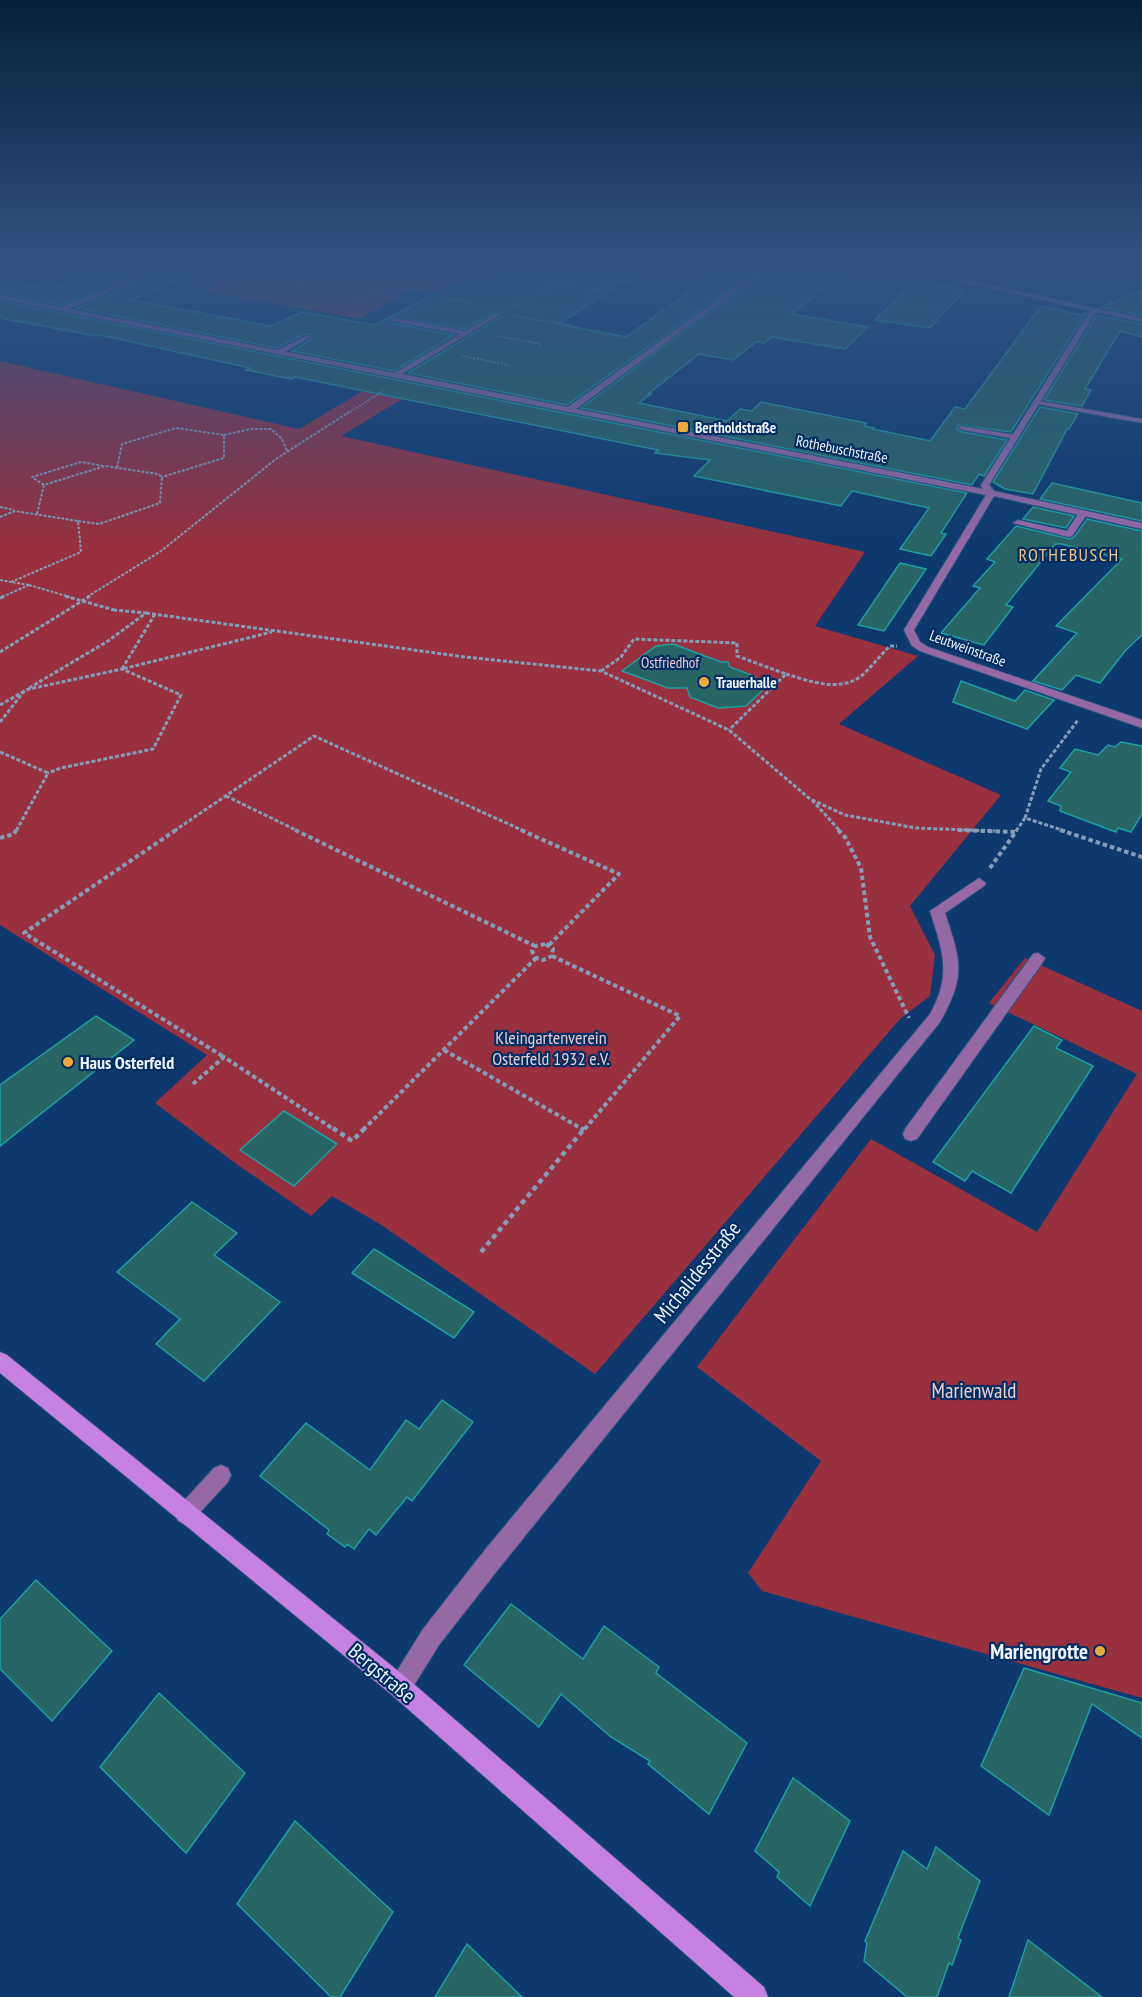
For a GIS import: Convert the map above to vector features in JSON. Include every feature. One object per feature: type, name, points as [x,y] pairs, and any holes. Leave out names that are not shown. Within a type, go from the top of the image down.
[{"type":"street","name":"Rothebuschstraße","points":[[335,363],[991,493],[1142,526]]},
{"type":"street","points":[[395,375],[415,363]]},
{"type":"street","points":[[569,410],[634,363]]},
{"type":"street","points":[[991,493],[985,484],[1061,363]]},
{"type":"street","points":[[1037,402],[1142,421]]},
{"type":"street","points":[[963,428],[1015,437]]},
{"type":"street","name":"Leutweinstraße","points":[[991,493],[911,625],[909,634],[916,644],[937,654],[1142,724]]},
{"type":"street","points":[[1018,523],[1069,534],[1083,513]]},
{"type":"street","name":"Michalidesstraße","points":[[400,1687],[430,1637],[492,1559],[918,1038],[948,998],[954,974],[949,947],[937,911],[979,883]]},
{"type":"street","points":[[911,1134],[1038,958]]},
{"type":"street","name":"Bergstraße","points":[[0,1361],[400,1687],[754,1997]]},
{"type":"street","points":[[185,1514],[221,1475]]},
{"type":"path","points":[[504,363],[509,364],[507,366]]},
{"type":"path","points":[[0,652],[161,550],[287,451],[377,395]]},
{"type":"path","points":[[117,468],[122,444],[177,428],[224,435],[251,429],[272,429],[282,439],[287,451]]},
{"type":"path","points":[[44,485],[32,477],[81,462],[158,474],[162,477],[224,458],[224,435]]},
{"type":"path","points":[[44,485],[105,466]]},
{"type":"path","points":[[0,507],[99,524],[160,504],[162,477]]},
{"type":"path","points":[[37,514],[44,485]]},
{"type":"path","points":[[0,517],[15,511]]},
{"type":"path","points":[[11,582],[81,552],[78,521]]},
{"type":"path","points":[[0,580],[29,585],[114,610],[465,657],[601,671],[729,730],[810,799],[845,837],[861,868],[870,937],[918,1038]]},
{"type":"path","points":[[0,598],[29,585]]},
{"type":"path","points":[[0,705],[108,641],[146,613]]},
{"type":"path","points":[[122,669],[155,614]]},
{"type":"path","points":[[0,722],[25,690],[277,631]]},
{"type":"path","points":[[601,671],[621,657],[634,639],[737,643],[736,656],[810,682],[835,684],[857,678],[890,646],[916,644]]},
{"type":"path","points":[[0,838],[14,834],[48,773],[61,768],[153,749],[181,694],[122,669]]},
{"type":"path","points":[[729,730],[786,674]]},
{"type":"path","points":[[979,883],[1025,818],[1041,769],[1090,706]]},
{"type":"path","points":[[225,795],[535,946],[549,945],[619,874],[314,736],[225,795],[24,933],[224,1057],[352,1140],[536,958]]},
{"type":"path","points":[[0,752],[48,773]]},
{"type":"path","points":[[810,799],[845,815],[916,828],[1016,832]]},
{"type":"path","points":[[1025,818],[1142,857]]},
{"type":"path","points":[[549,945],[554,951],[552,956]]},
{"type":"path","points":[[481,1252],[681,1016],[552,956],[543,960],[536,958],[532,954],[535,946]]},
{"type":"path","points":[[444,1050],[584,1130]]},
{"type":"path","points":[[193,1084],[224,1057]]},
{"type":"green space","points":[[0,363],[10,363],[299,429],[383,379],[422,387],[341,436],[865,552],[815,626],[918,656],[839,724],[1001,795],[910,906],[935,955],[930,996],[900,1019],[595,1374],[383,1226],[332,1196],[311,1216],[155,1103],[207,1055],[0,925]]},
{"type":"green space","name":"Marienwald","points":[[1025,958],[1142,1011],[1142,1698],[762,1591],[748,1573],[821,1461],[697,1367],[871,1139],[1037,1232],[1137,1074],[989,1003]]},
{"type":"building","points":[[228,363],[313,363],[967,493],[941,533],[946,534],[931,556],[900,549],[929,508],[852,491],[841,506],[694,476],[710,460],[655,453],[658,450],[295,377],[291,379],[246,370],[250,368]]},
{"type":"building","points":[[354,363],[407,363],[394,371]]},
{"type":"building","points":[[424,363],[626,363],[567,405],[408,373]]},
{"type":"building","points":[[641,363],[687,363],[639,403],[727,421],[740,409],[752,411],[761,402],[866,423],[864,426],[873,429],[930,441],[955,407],[965,409],[999,363],[1054,363],[1011,432],[958,425],[957,429],[963,432],[1007,440],[984,476],[979,474],[972,485],[581,408]]},
{"type":"building","points":[[1067,363],[1101,363],[1085,389],[1091,390],[1082,406],[1044,400]]},
{"type":"building","points":[[1040,407],[1078,414],[1067,429],[1033,494],[1005,489],[993,482]]},
{"type":"building","points":[[1052,483],[1142,503],[1142,521],[1040,499]]},
{"type":"building","points":[[1033,507],[1074,516],[1066,528],[1023,519]]},
{"type":"building","points":[[1087,519],[1142,531],[1142,635],[1125,651],[1100,683],[1076,675],[1062,690],[1033,681],[1077,633],[1056,626],[1122,559],[1055,544],[1006,605],[1013,607],[984,645],[941,633],[980,588],[973,586],[995,562],[987,559],[1016,526],[1070,539]]},
{"type":"building","points":[[900,563],[926,569],[884,631],[858,625]]},
{"type":"building","name":"Trauerhalle","points":[[673,644],[721,662],[728,662],[730,667],[754,676],[762,691],[746,706],[718,708],[690,697],[687,688],[668,688],[622,671],[656,646]]},
{"type":"building","points":[[961,681],[1015,701],[1025,690],[1054,700],[1027,729],[953,702]]},
{"type":"building","points":[[1121,742],[1142,746],[1142,814],[1131,832],[1118,828],[1116,832],[1060,811],[1061,806],[1048,801],[1071,772],[1060,768],[1075,749],[1098,755],[1108,745],[1115,747]]},
{"type":"building","name":"Haus Osterfeld","points":[[96,1016],[134,1040],[0,1146],[0,1085]]},
{"type":"building","points":[[1034,1026],[1062,1040],[1056,1048],[1093,1066],[1011,1193],[972,1171],[965,1181],[933,1162]]},
{"type":"building","points":[[284,1111],[337,1144],[294,1186],[240,1150]]},
{"type":"building","points":[[192,1202],[237,1233],[214,1255],[280,1302],[204,1381],[156,1344],[180,1319],[117,1272]]},
{"type":"building","points":[[374,1249],[474,1312],[454,1338],[352,1273]]},
{"type":"building","points":[[442,1400],[473,1422],[412,1501],[407,1497],[376,1535],[369,1529],[354,1549],[347,1544],[345,1547],[327,1534],[329,1530],[260,1476],[306,1423],[370,1470],[406,1420],[419,1429]]},
{"type":"building","points":[[36,1580],[112,1651],[52,1721],[0,1669],[0,1619]]},
{"type":"building","points":[[511,1604],[583,1659],[604,1626],[659,1667],[656,1673],[747,1743],[709,1814],[648,1764],[650,1761],[611,1737],[561,1694],[539,1727],[464,1665]]},
{"type":"building","points":[[1024,1668],[1142,1703],[1142,1738],[1092,1704],[1049,1815],[981,1766]]},
{"type":"building","points":[[159,1693],[245,1773],[186,1853],[100,1767]]},
{"type":"building","points":[[793,1778],[850,1821],[810,1906],[777,1877],[779,1872],[755,1851]]},
{"type":"building","points":[[295,1821],[393,1912],[340,1997],[331,1997],[237,1904]]},
{"type":"building","points":[[936,1847],[980,1881],[958,1938],[961,1940],[952,1965],[949,1963],[937,1997],[907,1997],[864,1961],[867,1943],[865,1941],[903,1851],[927,1869]]},
{"type":"building","points":[[1028,1940],[1102,1997],[1009,1997]]},
{"type":"building","points":[[467,1944],[522,1997],[435,1997]]},
{"type":"place","name":"Bertholdstraße","points":[[683,427]]},
{"type":"place","name":"Trauerhalle","points":[[704,682]]},
{"type":"place","name":"Haus Osterfeld","points":[[68,1062]]},
{"type":"place","name":"Mariengrotte","points":[[1100,1651]]},
{"type":"district","name":"ROTHEBUSCH","points":[[1069,554]]},
{"type":"park label","name":"Ostfriedhof","points":[[670,662]]},
{"type":"park label","name":"Kleingartenverein Osterfeld 1932 e.V.","points":[[551,1047]]}]
